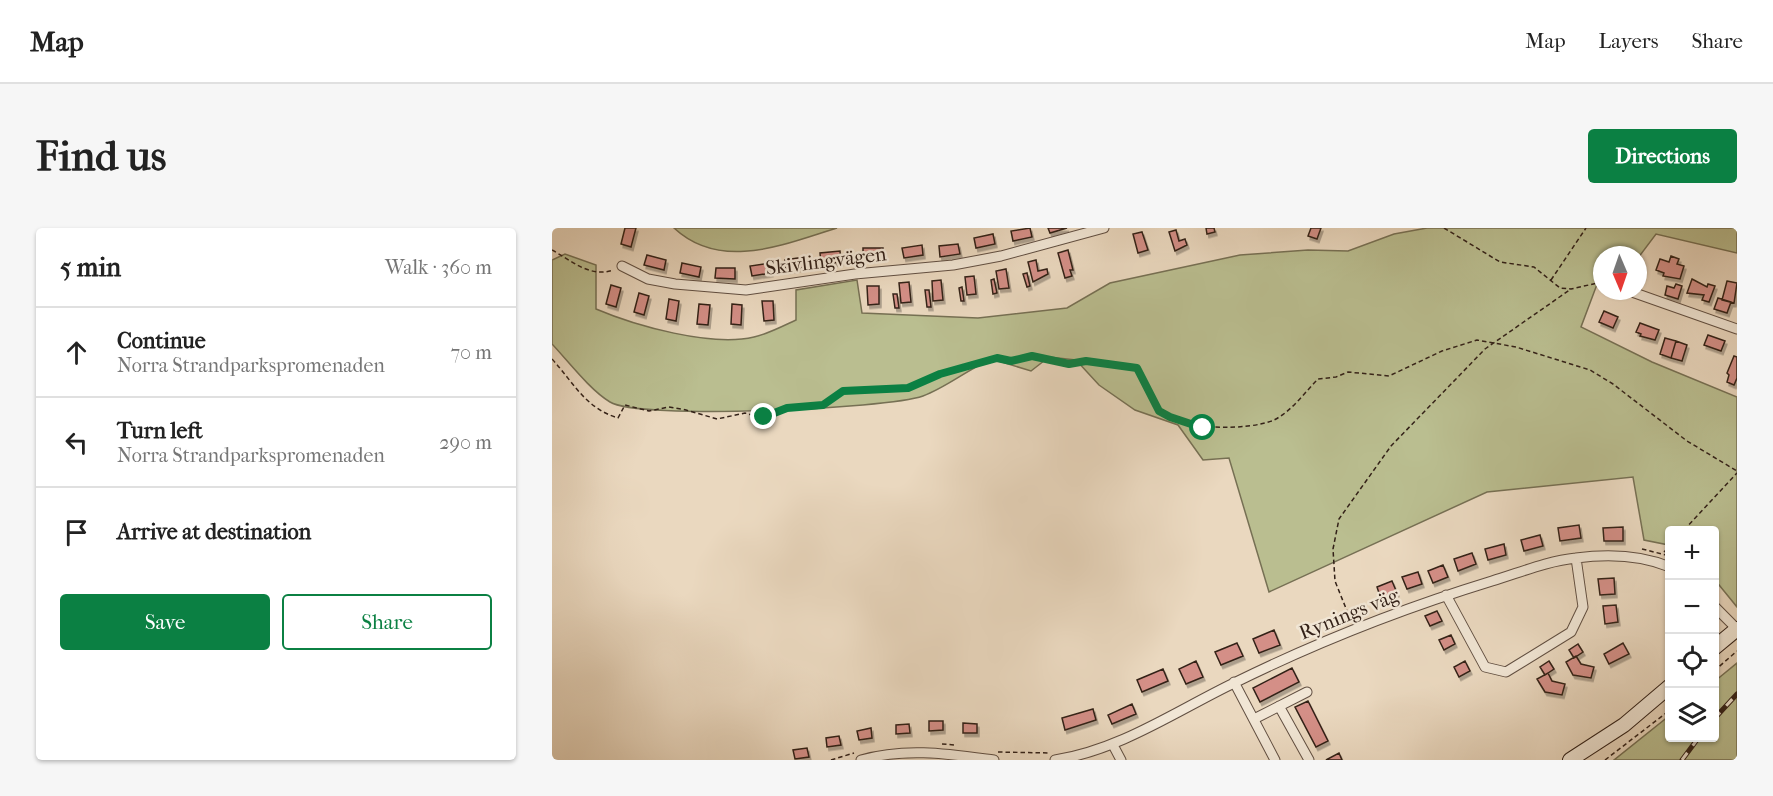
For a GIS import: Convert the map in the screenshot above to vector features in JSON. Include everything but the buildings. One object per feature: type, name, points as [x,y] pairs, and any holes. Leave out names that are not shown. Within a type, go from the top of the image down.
[{"type":"main road","points":[[1719,644],[1737,629]]},
{"type":"main road","points":[[1570,760],[1624,725],[1669,688]]},
{"type":"street","name":"Skivlingvägen","points":[[622,266],[648,279],[746,290],[855,274],[963,263],[1001,256],[1104,228]]},
{"type":"street","points":[[1647,297],[1737,329]]},
{"type":"street","points":[[1446,595],[1485,667],[1506,672],[1571,632],[1582,607],[1576,558]]},
{"type":"street","name":"Rynings väg","points":[[1057,756],[1113,745],[1234,682],[1378,620],[1446,595],[1576,558],[1643,558],[1665,565]]},
{"type":"street","points":[[1719,611],[1737,629]]},
{"type":"street","points":[[1234,682],[1275,760]]},
{"type":"street","points":[[1254,719],[1307,692]]},
{"type":"street","points":[[1279,706],[1309,760]]},
{"type":"street","points":[[1113,745],[1121,760]]},
{"type":"street","points":[[860,756],[952,753],[996,756]]},
{"type":"path","points":[[1444,228],[1500,262],[1534,267],[1560,288],[1571,289],[1593,284]]},
{"type":"path","points":[[1551,280],[1586,228]]},
{"type":"path","points":[[552,250],[588,272],[601,274],[622,266]]},
{"type":"path","points":[[1351,622],[1335,581],[1333,549],[1339,519],[1391,446],[1495,342],[1571,289]]},
{"type":"path","points":[[552,359],[581,394],[597,410],[607,414],[618,418],[625,405],[649,411],[669,407],[717,419],[745,413],[759,417],[787,408],[823,405],[843,391],[908,388],[940,374],[997,358],[1011,361],[1032,356],[1069,364],[1086,361],[1137,368],[1159,411],[1203,428],[1219,428],[1260,424],[1277,418],[1318,379],[1336,378],[1348,372],[1389,376],[1442,351],[1477,340],[1495,342],[1590,370],[1613,384],[1687,441],[1737,472],[1688,526]]},
{"type":"path","points":[[1634,549],[1663,554],[1665,552]]},
{"type":"path","points":[[1719,667],[1737,651]]},
{"type":"path","points":[[1605,760],[1665,714]]},
{"type":"path","points":[[939,744],[958,746]]},
{"type":"path","points":[[831,760],[860,756]]},
{"type":"path","points":[[996,756],[1057,756]]},
{"type":"green space","points":[[674,228],[837,228],[775,247],[733,252],[712,249],[692,241]]},
{"type":"green space","points":[[1427,228],[1737,228],[1737,253],[1656,234],[1647,246],[1593,246],[1593,295],[1581,327],[1652,362],[1737,397],[1737,607],[1719,585],[1719,526],[1665,526],[1665,544],[1644,540],[1633,477],[1487,492],[1269,592],[1229,458],[1203,460],[1178,425],[1135,410],[1099,385],[1076,360],[1049,357],[1031,371],[992,359],[932,392],[900,401],[764,411],[666,410],[630,407],[610,402],[587,383],[552,344],[552,260],[565,254],[596,265],[596,309],[632,322],[674,333],[717,339],[737,339],[765,334],[796,320],[796,290],[857,280],[862,313],[978,318],[1067,308],[1110,283],[1240,255],[1308,250],[1348,251],[1394,234]]},
{"type":"green space","points":[[1737,663],[1737,760],[1614,760],[1665,719],[1665,742],[1719,742],[1719,678]]},
{"type":"railway","points":[[1719,714],[1737,694]]},
{"type":"railway","points":[[1682,760],[1695,742]]},
{"type":"route","points":[[764,417],[787,408],[823,405],[843,391],[908,388],[940,374],[997,358],[1011,361],[1032,356],[1069,364],[1086,361],[1137,368],[1142,375],[1149,397],[1159,411],[1203,428]]}]
